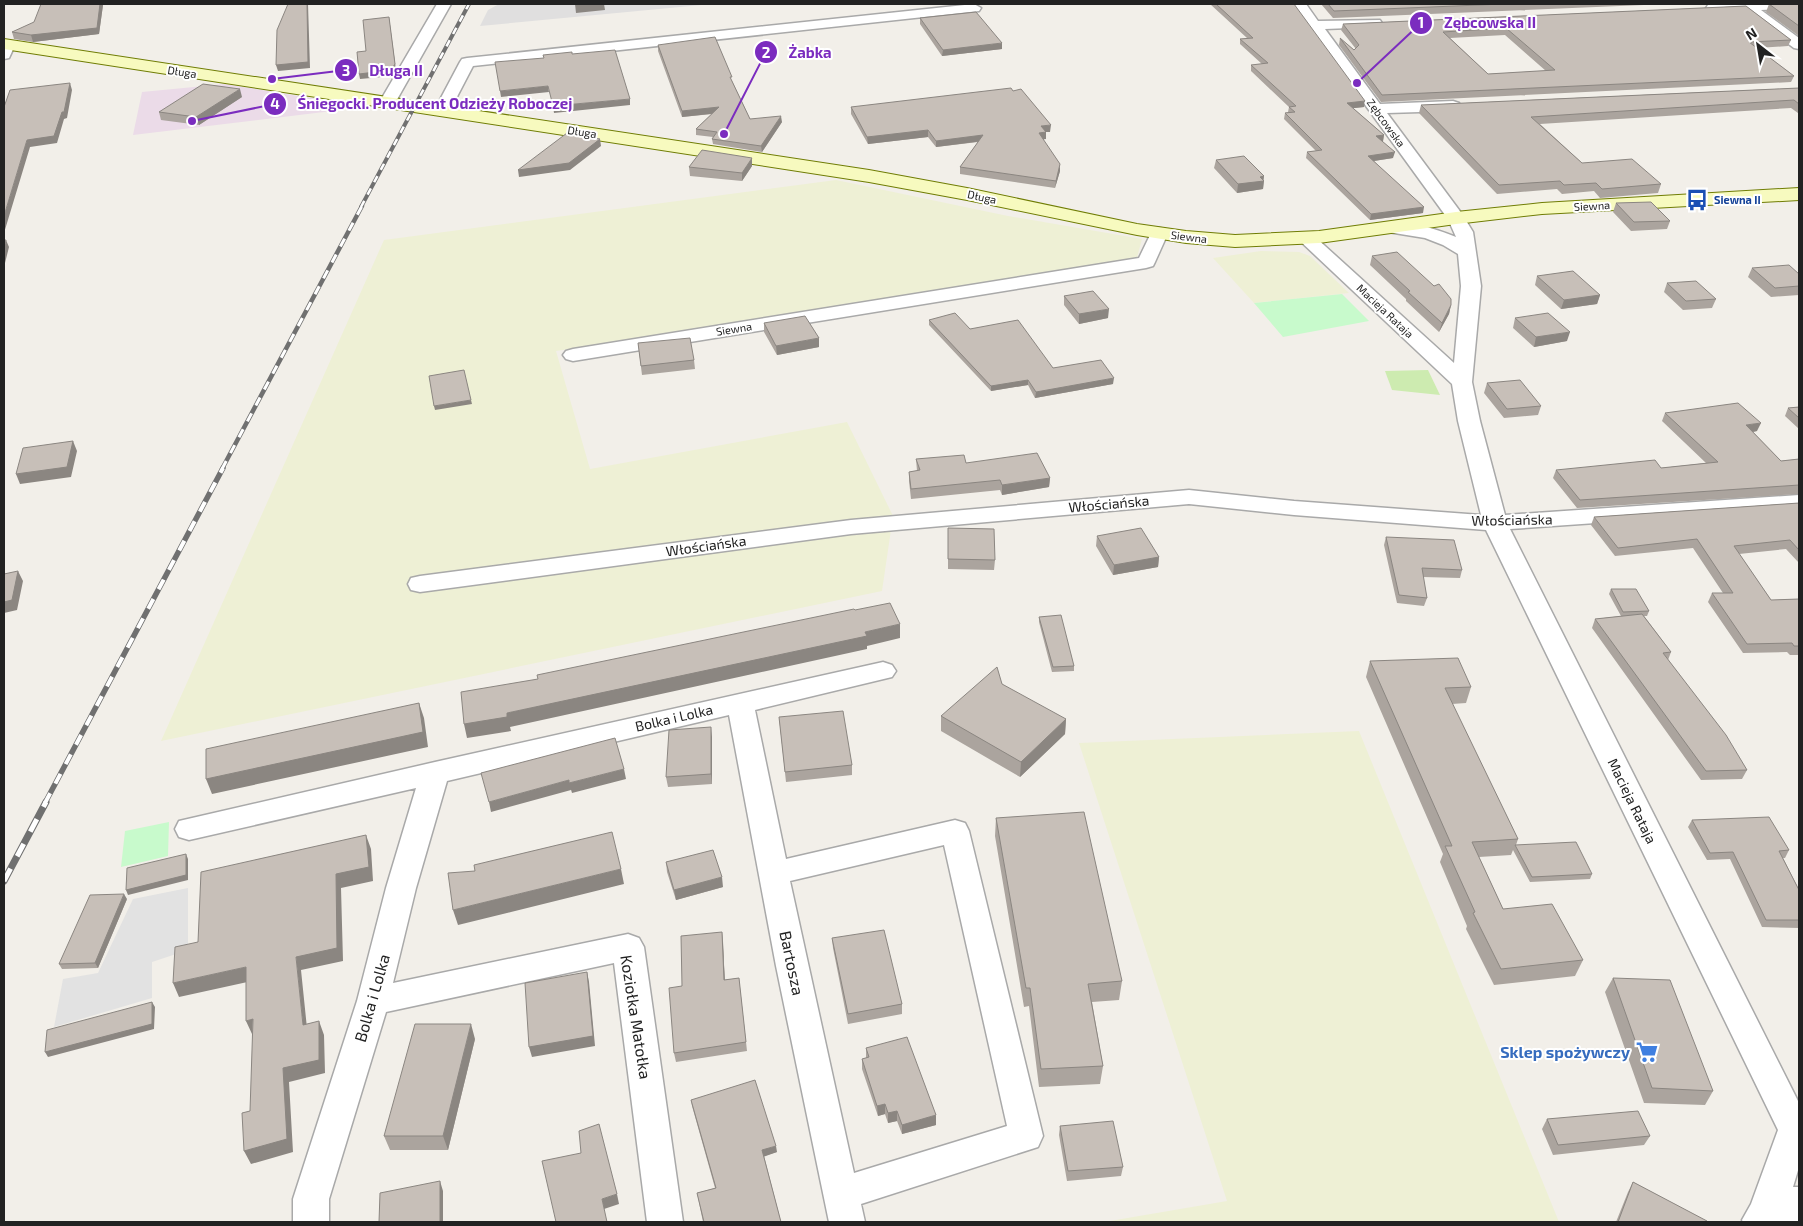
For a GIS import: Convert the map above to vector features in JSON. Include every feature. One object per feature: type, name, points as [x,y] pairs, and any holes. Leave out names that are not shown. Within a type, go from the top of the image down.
[{"type":"street","points":[[387,103],[444,4]]},
{"type":"street","name":"Zębcowska","points":[[1298,4],[1456,218]]},
{"type":"street","points":[[1698,9],[1795,4]]},
{"type":"street","points":[[1748,7],[1799,45]]},
{"type":"street","points":[[442,111],[467,62],[974,8]]},
{"type":"street","points":[[1314,25],[1393,22]]},
{"type":"street","name":"Długa","points":[[5,48],[442,111],[924,185],[1159,233]]},
{"type":"street","points":[[1376,109],[1464,105]]},
{"type":"street","name":"Siewna","points":[[573,355],[1146,262],[1159,233],[1234,242],[1308,240],[1456,218],[1567,207],[1799,194]]},
{"type":"street","name":"Macieja Rataja","points":[[1456,218],[1464,232],[1471,286],[1462,382],[1473,438],[1495,523],[1798,1134],[1762,1217]]},
{"type":"street","points":[[1394,228],[1413,229],[1437,235],[1456,243],[1466,251]]},
{"type":"street","name":"Macieja Rataja","points":[[1308,240],[1462,382]]},
{"type":"street","name":"Włościańska","points":[[420,584],[851,527],[1189,497],[1294,508],[1495,523],[1799,502]]},
{"type":"street","name":"Bolka i Lolka","points":[[189,829],[884,672]]},
{"type":"street","name":"Bartosza","points":[[740,703],[844,1208]]},
{"type":"street","name":"Bolka i Lolka","points":[[311,1222],[311,1199],[373,1001],[401,888],[435,772]]},
{"type":"street","points":[[774,873],[955,831],[1026,1136],[844,1208]]},
{"type":"street","name":"Koziołka Matołka","points":[[373,1001],[628,948],[665,1222]]},
{"type":"street","points":[[1762,1217],[1779,1205],[1799,1204]]},
{"type":"shaded area","points":[[499,4],[712,4],[480,26],[488,10]]},
{"type":"shaded area","points":[[225,84],[365,107],[133,135],[142,92]]},
{"type":"shaded area","points":[[188,888],[188,950],[152,962],[152,998],[54,1027],[63,979],[98,973],[133,899]]},
{"type":"green space","points":[[836,180],[1008,216],[1142,239],[1136,261],[556,351],[590,469],[847,422],[893,516],[882,591],[161,741],[384,240]]},
{"type":"green space","points":[[1261,251],[1299,252],[1310,256],[1349,293],[1254,303],[1213,258]]},
{"type":"green space","points":[[1342,294],[1369,321],[1283,337],[1254,303]]},
{"type":"green space","points":[[1428,370],[1440,395],[1392,390],[1385,371]]},
{"type":"green space","points":[[1359,731],[1559,1222],[1104,1222],[1227,1201],[1079,743]]},
{"type":"green space","points":[[169,822],[168,856],[121,867],[125,831]]},
{"type":"building","points":[[41,4],[100,4],[97,28],[31,35],[12,32],[34,22]]},
{"type":"building","points":[[288,4],[307,4],[308,62],[276,65],[277,30]]},
{"type":"building","points":[[1216,4],[1294,4],[1365,101],[1347,103],[1384,135],[1376,136],[1395,152],[1368,156],[1424,207],[1371,214],[1307,152],[1322,150],[1285,113],[1295,112],[1289,107],[1296,106],[1251,65],[1268,63],[1240,39],[1253,38]]},
{"type":"building","points":[[1328,4],[1503,4],[1334,11]]},
{"type":"building","points":[[1769,4],[1799,4],[1799,26]]},
{"type":"building","points":[[1746,6],[1791,40],[1749,42],[1794,76],[1382,95],[1340,38],[1354,50],[1359,45],[1343,24]],"holes":[[[1506,28],[1555,70],[1488,74],[1443,32]]]},
{"type":"building","points":[[976,12],[1002,43],[943,50],[920,18]]},
{"type":"building","points":[[389,17],[395,64],[391,70],[359,74],[357,52],[366,51],[363,20]]},
{"type":"building","points":[[715,37],[732,77],[730,77],[750,119],[781,116],[761,146],[712,139],[717,132],[696,129],[719,107],[682,111],[658,45]]},
{"type":"building","points":[[615,50],[630,99],[553,106],[548,86],[500,91],[495,62],[544,58],[543,55],[572,52],[572,54]]},
{"type":"building","points":[[70,83],[64,112],[62,112],[54,136],[27,140],[4,216],[4,107],[10,90]]},
{"type":"building","points":[[203,84],[240,89],[196,117],[159,112]]},
{"type":"building","points":[[1011,88],[1013,91],[1021,89],[1051,125],[1041,126],[1046,132],[1039,133],[1060,164],[1056,181],[960,167],[983,135],[936,141],[928,130],[867,137],[851,107]]},
{"type":"building","points":[[1799,88],[1799,104],[1794,100],[1531,117],[1582,163],[1632,159],[1661,184],[1602,189],[1596,183],[1564,185],[1560,181],[1499,185],[1421,105]]},
{"type":"building","points":[[567,133],[600,139],[569,163],[518,170]]},
{"type":"building","points":[[702,150],[752,158],[742,173],[689,167]]},
{"type":"building","points":[[1244,156],[1264,176],[1260,177],[1264,181],[1238,184],[1216,160]]},
{"type":"building","points":[[1651,202],[1670,221],[1634,222],[1616,203]]},
{"type":"building","points":[[1397,252],[1434,286],[1439,284],[1451,299],[1451,305],[1442,323],[1372,256]]},
{"type":"building","points":[[1789,265],[1799,274],[1799,286],[1775,288],[1752,268]]},
{"type":"building","points":[[1573,271],[1600,295],[1564,300],[1537,276]]},
{"type":"building","points":[[1696,281],[1716,299],[1686,301],[1667,283]]},
{"type":"building","points":[[1093,291],[1109,309],[1079,314],[1064,296]]},
{"type":"building","points":[[955,313],[970,329],[1018,320],[1053,368],[1101,360],[1114,378],[1036,392],[1028,380],[991,386],[929,320]]},
{"type":"building","points":[[1548,313],[1570,332],[1536,337],[1515,318]]},
{"type":"building","points":[[805,316],[819,338],[776,346],[764,323]]},
{"type":"building","points":[[690,338],[694,360],[641,366],[638,343]]},
{"type":"building","points":[[464,370],[471,400],[434,406],[429,376]]},
{"type":"building","points":[[1520,380],[1541,406],[1507,409],[1487,383]]},
{"type":"building","points":[[1738,403],[1761,423],[1746,425],[1781,461],[1799,459],[1799,485],[1580,500],[1556,470],[1655,460],[1661,468],[1718,462],[1665,413]]},
{"type":"building","points":[[1799,407],[1799,418],[1788,408]]},
{"type":"building","points":[[73,441],[67,467],[16,474],[23,448]]},
{"type":"building","points":[[1037,453],[1050,478],[1002,485],[1000,480],[911,489],[909,472],[920,470],[916,459],[964,455],[966,463]]},
{"type":"building","points":[[1799,503],[1799,550],[1790,540],[1734,546],[1771,600],[1799,599],[1799,646],[1794,646],[1792,643],[1747,644],[1712,593],[1733,593],[1697,539],[1618,548],[1594,517]]},
{"type":"building","points":[[948,528],[994,529],[995,560],[948,559]]},
{"type":"building","points":[[1141,528],[1159,557],[1114,565],[1097,536]]},
{"type":"building","points":[[1386,537],[1454,540],[1462,570],[1422,568],[1427,598],[1399,595]]},
{"type":"building","points":[[18,571],[12,600],[4,602],[4,574]]},
{"type":"building","points":[[1611,589],[1636,589],[1649,611],[1623,612]]},
{"type":"building","points":[[890,603],[900,624],[865,632],[867,636],[507,713],[507,717],[464,724],[461,692],[538,679],[537,675]]},
{"type":"building","points":[[1642,614],[1671,652],[1663,653],[1726,735],[1747,770],[1706,771],[1595,619]]},
{"type":"building","points":[[1061,615],[1074,666],[1053,667],[1039,617]]},
{"type":"building","points":[[1458,658],[1471,687],[1445,688],[1518,839],[1472,842],[1503,909],[1552,904],[1583,960],[1501,969],[1473,913],[1475,912],[1445,846],[1452,846],[1370,661]]},
{"type":"building","points":[[997,667],[1002,684],[1066,719],[1021,762],[941,716]]},
{"type":"building","points":[[419,703],[423,732],[206,779],[206,749]]},
{"type":"building","points":[[843,711],[852,765],[785,772],[779,717]]},
{"type":"building","points":[[711,727],[711,774],[666,777],[669,730]]},
{"type":"building","points":[[615,738],[624,769],[569,783],[569,780],[489,802],[481,773]]},
{"type":"building","points":[[1084,812],[1122,981],[1088,984],[1103,1066],[1041,1069],[1030,988],[1026,988],[996,818]]},
{"type":"building","points":[[1769,817],[1789,850],[1779,851],[1799,890],[1799,920],[1766,920],[1733,852],[1710,853],[1692,820]]},
{"type":"building","points":[[612,832],[621,869],[453,910],[448,873],[475,871],[474,865]]},
{"type":"building","points":[[366,835],[369,867],[336,874],[337,948],[296,957],[303,1025],[319,1021],[319,1060],[283,1068],[287,1139],[244,1151],[242,1113],[250,1111],[253,1019],[246,1021],[246,967],[173,983],[175,947],[198,942],[201,872]]},
{"type":"building","points":[[1576,842],[1592,874],[1532,877],[1515,845]]},
{"type":"building","points":[[713,850],[722,877],[674,890],[666,862]]},
{"type":"building","points":[[186,854],[186,875],[126,890],[127,868]]},
{"type":"building","points":[[124,894],[95,963],[59,964],[90,895]]},
{"type":"building","points":[[884,930],[902,1004],[848,1014],[832,938]]},
{"type":"building","points":[[722,932],[724,980],[739,978],[746,1042],[674,1053],[669,988],[682,986],[681,936]]},
{"type":"building","points":[[587,972],[593,1036],[529,1047],[525,983]]},
{"type":"building","points":[[1613,978],[1670,980],[1713,1091],[1652,1088]]},
{"type":"building","points":[[152,1002],[152,1024],[45,1052],[47,1030]]},
{"type":"building","points":[[415,1024],[471,1024],[443,1136],[384,1136]]},
{"type":"building","points":[[907,1037],[936,1115],[902,1125],[897,1111],[888,1113],[885,1104],[877,1106],[862,1059],[869,1057],[866,1048]]},
{"type":"building","points":[[755,1080],[776,1146],[762,1150],[781,1222],[704,1222],[697,1193],[716,1188],[691,1100]]},
{"type":"building","points":[[1638,1111],[1650,1136],[1558,1145],[1547,1119]]},
{"type":"building","points":[[1113,1121],[1123,1167],[1068,1171],[1060,1126]]},
{"type":"building","points":[[599,1124],[617,1194],[602,1199],[607,1222],[556,1222],[542,1161],[581,1153],[579,1131]]},
{"type":"building","points":[[440,1181],[440,1222],[379,1222],[380,1193]]},
{"type":"building","points":[[1633,1182],[1707,1221],[1707,1222],[1618,1222]]},
{"type":"railway","points":[[361,207],[469,4]]},
{"type":"railway","points":[[222,469],[362,206]]},
{"type":"railway","points":[[45,803],[223,468]]},
{"type":"railway","points":[[4,881],[46,802]]},
{"type":"place","name":"Długa II","points":[[272,79]]},
{"type":"place","name":"Zębcowska II","points":[[1357,83]]},
{"type":"place","name":"Śniegocki. Producent Odzieży Roboczej","points":[[192,121]]},
{"type":"place","name":"Żabka","points":[[724,134]]},
{"type":"place","name":"Siewna II","points":[[1697,200]]},
{"type":"place","name":"Sklep spożywczy","points":[[1647,1052]]}]
